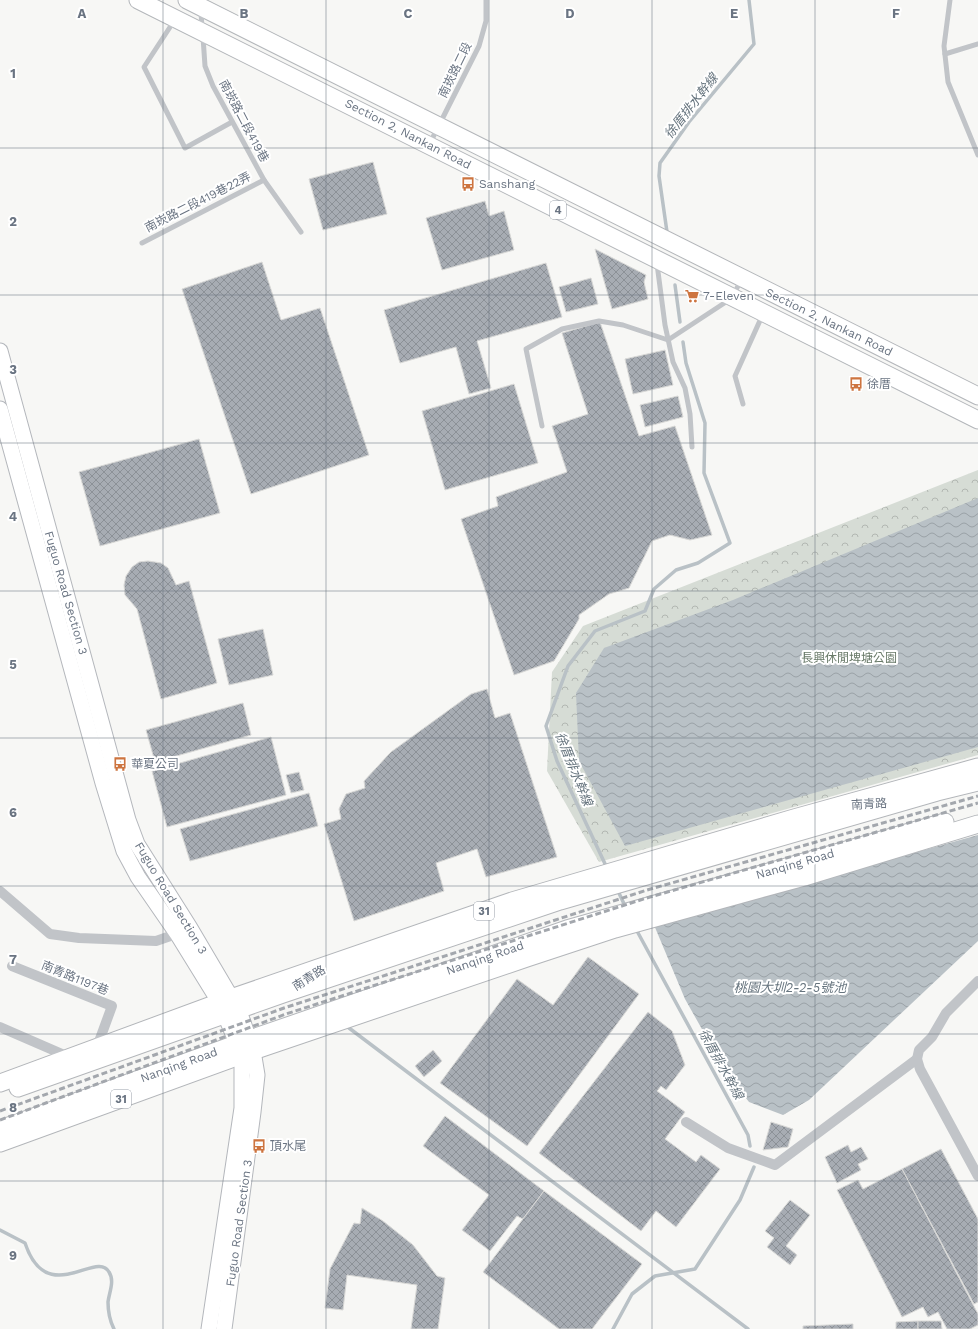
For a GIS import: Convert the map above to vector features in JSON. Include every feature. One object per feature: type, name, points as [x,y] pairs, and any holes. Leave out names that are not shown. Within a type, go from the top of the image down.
[{"type":"main road","name":"Section 2, Nankan Road","points":[[138,0],[978,420]]},
{"type":"main road","name":"Section 2, Nankan Road","points":[[196,2],[742,279],[978,396]]},
{"type":"main road","name":"31","points":[[0,1095],[229,1007],[335,962],[512,901],[978,767]]},
{"type":"main road","name":"31","points":[[0,1083],[98,1047],[229,1007],[283,994],[560,901],[899,802],[978,782]]},
{"type":"main road","name":"南青路","points":[[839,806],[899,802]]},
{"type":"main road","name":"Nanqing Road","points":[[0,1129],[246,1047],[567,929],[978,813]]},
{"type":"main road","name":"31","points":[[0,1143],[246,1047],[615,929],[842,865],[978,824]]},
{"type":"main road","points":[[842,865],[877,841]]},
{"type":"main road","points":[[513,948],[572,943]]},
{"type":"main road","name":"南青路","points":[[283,994],[335,962]]},
{"type":"street","name":"Fuguo Road Section 3","points":[[0,351],[30,466],[128,820],[136,844],[184,932],[229,1007],[257,1076],[224,1329]]},
{"type":"street","name":"Fuguo Road Section 3","points":[[0,411],[124,851],[138,877],[184,932]]},
{"type":"street","points":[[16,470],[30,466]]},
{"type":"street","points":[[85,717],[99,711]]},
{"type":"street","points":[[0,891],[50,934],[79,938],[156,941],[184,932]]},
{"type":"street","name":"南青路1197巷","points":[[12,966],[112,1006],[98,1047]]},
{"type":"street","points":[[978,981],[946,1013],[932,1036],[919,1050],[917,1059],[920,1069],[978,1176]]},
{"type":"street","points":[[0,1027],[69,1057]]},
{"type":"street","name":"Fuguo Road Section 3","points":[[209,1329],[242,1108],[246,1047]]},
{"type":"street","points":[[686,1122],[728,1148],[775,1165],[917,1059]]},
{"type":"lane","name":"南崁路二段","points":[[429,145],[479,46],[486,22],[486,0]]},
{"type":"lane","points":[[950,0],[944,46],[948,82],[978,155]]},
{"type":"lane","name":"南崁路二段419巷","points":[[196,2],[202,32],[205,66],[213,86],[264,180],[301,232]]},
{"type":"lane","points":[[176,19],[144,67],[185,148],[232,122]]},
{"type":"lane","points":[[945,54],[978,44]]},
{"type":"lane","name":"南崁路二段419巷22弄","points":[[142,243],[264,180]]},
{"type":"lane","points":[[656,259],[668,340],[673,362],[685,388],[690,414],[692,447]]},
{"type":"lane","points":[[668,340],[732,298],[742,279]]},
{"type":"lane","points":[[743,404],[734,376],[763,313]]},
{"type":"lane","points":[[542,426],[526,349],[562,329],[599,321],[623,324],[668,340]]},
{"type":"green space","name":"長興休閒埤塘公園","points":[[978,470],[978,755],[599,862],[547,771],[552,672],[583,626]]},
{"type":"water","name":"長興休閒埤塘公園","points":[[978,498],[978,747],[625,846],[579,761],[576,693],[604,648],[733,600]]},
{"type":"water","name":"桃園大圳2-2-5號池","points":[[978,835],[978,941],[809,1100],[783,1115],[749,1102],[726,1072],[685,999],[654,925]]},
{"type":"building","points":[[373,162],[387,214],[323,230],[309,179]]},
{"type":"building","points":[[485,201],[489,216],[504,211],[514,250],[442,270],[426,218]]},
{"type":"building","points":[[595,249],[646,275],[644,282],[648,299],[612,309]]},
{"type":"building","points":[[262,262],[281,320],[320,308],[369,455],[251,494],[182,289]]},
{"type":"building","points":[[546,263],[562,317],[477,341],[491,388],[469,394],[456,347],[400,363],[384,310]]},
{"type":"building","points":[[591,278],[598,304],[566,312],[559,287]]},
{"type":"building","points":[[600,322],[639,436],[675,426],[712,535],[690,540],[670,535],[652,541],[629,588],[609,594],[579,615],[579,619],[554,661],[514,675],[461,519],[498,506],[496,497],[567,472],[552,426],[588,414],[562,333]]},
{"type":"building","points":[[665,350],[673,385],[633,394],[625,359]]},
{"type":"building","points":[[514,384],[538,463],[445,490],[422,411]]},
{"type":"building","points":[[678,396],[683,417],[645,427],[640,405]]},
{"type":"building","points":[[199,439],[220,513],[100,546],[79,472]]},
{"type":"building","points":[[148,561],[161,563],[168,568],[176,585],[189,581],[217,683],[161,699],[137,609],[125,595],[124,585],[126,576],[132,567],[139,562]]},
{"type":"building","points":[[263,629],[273,675],[229,685],[218,639]]},
{"type":"building","points":[[487,689],[495,718],[510,713],[557,857],[486,877],[477,849],[436,863],[444,891],[354,921],[324,824],[341,819],[339,809],[346,794],[365,788],[364,781],[391,752],[471,694]]},
{"type":"building","points":[[243,703],[251,735],[155,762],[146,730]]},
{"type":"building","points":[[271,737],[286,795],[167,827],[152,771]]},
{"type":"building","points":[[299,772],[304,790],[291,793],[286,775]]},
{"type":"building","points":[[309,793],[318,826],[190,861],[180,829]]},
{"type":"building","points":[[588,957],[639,994],[527,1146],[440,1083],[517,979],[553,1005]]},
{"type":"building","points":[[648,1012],[672,1031],[685,1065],[666,1090],[661,1086],[657,1091],[685,1112],[665,1139],[696,1162],[701,1155],[720,1169],[676,1227],[656,1211],[641,1231],[539,1153]]},
{"type":"building","points":[[433,1050],[442,1061],[424,1077],[415,1066]]},
{"type":"building","points":[[445,1116],[544,1191],[523,1219],[517,1216],[490,1251],[462,1230],[489,1195],[423,1146]]},
{"type":"building","points":[[771,1122],[793,1129],[788,1147],[763,1150]]},
{"type":"building","points":[[848,1145],[851,1152],[861,1147],[868,1159],[858,1164],[861,1170],[837,1183],[825,1157]]},
{"type":"building","points":[[941,1149],[978,1219],[978,1302],[974,1304],[902,1169]]},
{"type":"building","points":[[902,1169],[978,1314],[978,1325],[970,1329],[947,1329],[938,1312],[928,1317],[923,1307],[902,1317],[837,1190],[858,1180],[863,1189]]},
{"type":"building","points":[[544,1191],[642,1264],[592,1329],[559,1329],[483,1272]]},
{"type":"building","points":[[790,1200],[810,1215],[786,1246],[797,1255],[790,1265],[767,1247],[774,1238],[765,1231]]},
{"type":"building","points":[[362,1208],[383,1221],[413,1245],[437,1276],[445,1278],[438,1329],[411,1329],[417,1285],[347,1275],[343,1310],[325,1308],[330,1269],[354,1223],[360,1224]]},
{"type":"building","points":[[918,1321],[918,1329],[896,1329],[896,1322]]},
{"type":"building","points":[[918,1321],[941,1321],[942,1329],[918,1329]]},
{"type":"building","points":[[853,1324],[853,1329],[803,1329],[803,1326]]},
{"type":"waterway","name":"徐厝排水幹線","points":[[667,232],[659,176],[660,163],[689,122],[754,44],[749,0]]},
{"type":"waterway","name":"徐厝排水幹線","points":[[675,285],[680,322]]},
{"type":"waterway","name":"徐厝排水幹線","points":[[606,866],[557,761],[546,726],[568,666],[595,631],[645,611],[654,589],[676,570],[698,563],[730,543],[704,473],[705,423],[686,363],[683,342]]},
{"type":"waterway","name":"徐厝排水幹線","points":[[618,891],[625,906]]},
{"type":"waterway","name":"徐厝排水幹線","points":[[637,931],[748,1135],[750,1146]]},
{"type":"waterway","points":[[349,1028],[748,1329]]},
{"type":"waterway","name":"徐厝排水幹線","points":[[613,1329],[632,1294],[655,1276],[695,1269],[740,1200],[754,1167]]},
{"type":"waterway","points":[[0,1230],[25,1243],[34,1262],[46,1272],[58,1275],[71,1274],[94,1267],[103,1267],[109,1272],[112,1283],[108,1309],[110,1320],[114,1329]]},
{"type":"railway","points":[[0,1111],[284,1008],[647,890],[978,796]]},
{"type":"railway","points":[[0,1120],[286,1014],[650,897],[978,803]]},
{"type":"place","name":"Sanshang","points":[[468,184]]},
{"type":"place","name":"7-Eleven","points":[[692,296]]},
{"type":"place","name":"徐厝","points":[[856,384]]},
{"type":"place","name":"華夏公司","points":[[120,764]]},
{"type":"place","name":"頂水尾","points":[[259,1146]]}]
